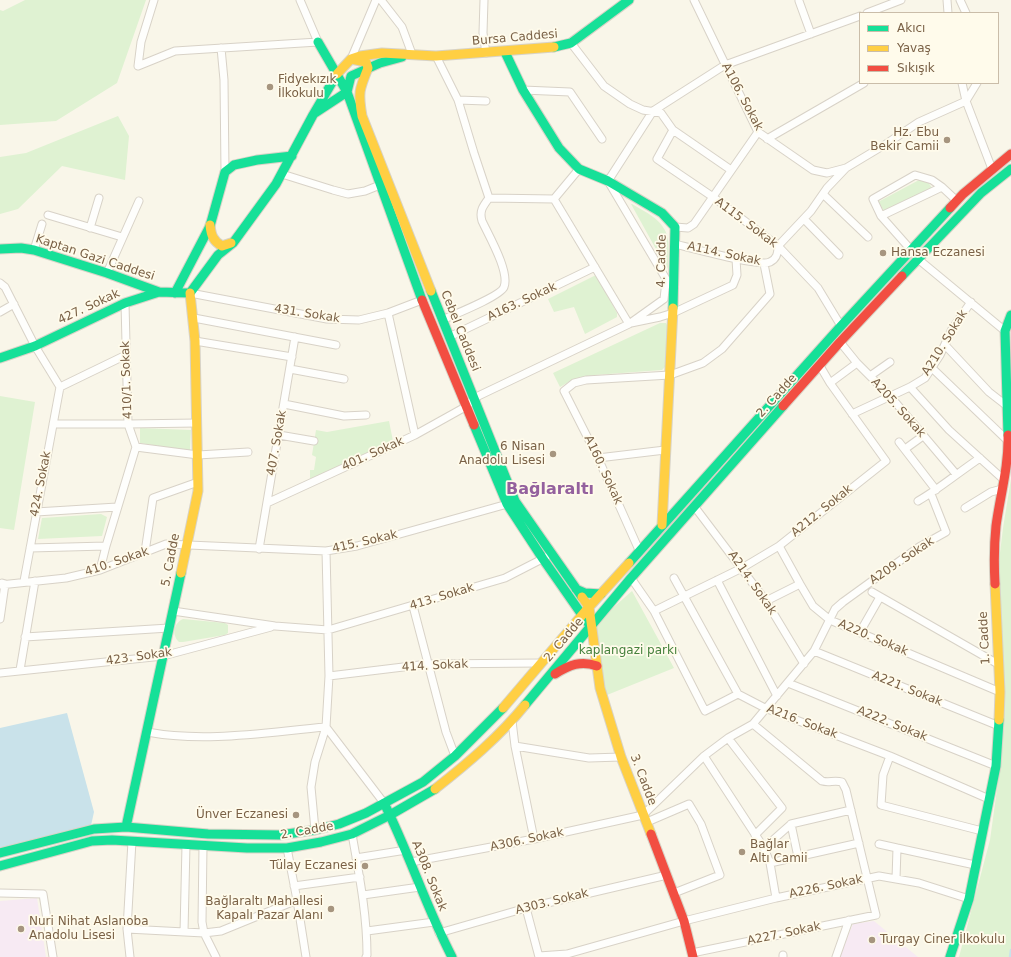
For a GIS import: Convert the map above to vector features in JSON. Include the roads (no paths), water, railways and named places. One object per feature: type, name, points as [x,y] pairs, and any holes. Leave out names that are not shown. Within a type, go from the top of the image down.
[{"type":"main road","name":"Bursa Caddesi","points":[[350,59],[382,53],[436,56],[558,47],[571,42],[629,0]]},
{"type":"main road","name":"Cebel Caddesi","points":[[318,42],[347,92],[422,300],[466,406],[511,502],[543,559],[591,627]]},
{"type":"main road","name":"4. Cadde","points":[[505,52],[523,90],[559,148],[579,169],[608,181],[662,213],[675,227],[674,291],[662,525]]},
{"type":"main road","points":[[313,115],[347,92],[351,76],[380,63],[412,54]]},
{"type":"main road","points":[[190,293],[218,255],[233,242],[276,184],[337,74],[350,59],[366,62],[368,68]]},
{"type":"main road","name":"Cebel Caddesi","points":[[368,68],[360,87],[359,98],[362,116],[474,398],[511,502],[551,553],[589,607]]},
{"type":"main road","name":"2. Cadde","points":[[0,853],[94,829],[126,827],[208,834],[257,835],[280,835],[314,830],[339,824],[366,813],[423,782],[455,756],[500,712],[639,550],[841,326],[957,202],[992,169],[1011,154]]},
{"type":"main road","points":[[175,293],[210,225],[225,172],[234,165],[257,160],[292,156]]},
{"type":"main road","name":"2. Cadde","points":[[0,866],[92,841],[132,840],[247,848],[286,848],[321,842],[352,834],[431,792],[468,763],[512,721],[631,578],[840,342],[981,193],[1011,169]]},
{"type":"main road","points":[[210,225],[211,235],[214,242],[222,246],[233,242]]},
{"type":"main road","name":"Kaptan Gazi Caddesi","points":[[0,249],[21,248],[34,250],[107,273],[159,292]]},
{"type":"main road","name":"427. Sokak","points":[[0,358],[35,346],[125,303],[159,292],[190,293]]},
{"type":"main road","name":"5. Cadde","points":[[126,827],[198,491],[198,423],[195,341],[194,318],[190,293]]},
{"type":"main road","name":"1. Cadde","points":[[950,957],[969,899],[988,799],[996,766],[1000,692],[994,558],[996,527],[1009,453],[1005,331],[1011,315]]},
{"type":"main road","points":[[435,331],[443,323]]},
{"type":"main road","points":[[576,589],[585,593],[601,594]]},
{"type":"main road","name":"3. Cadde","points":[[589,607],[600,688],[621,757],[684,921],[692,955]]},
{"type":"main road","points":[[547,680],[571,664],[590,662],[597,666]]},
{"type":"main road","name":"A308. Sokak","points":[[384,803],[406,850],[434,922],[452,957]]},
{"type":"street","points":[[154,0],[141,42],[138,66],[175,51],[318,42],[300,0]]},
{"type":"street","points":[[350,59],[376,0]]},
{"type":"street","points":[[381,0],[402,27],[412,54]]},
{"type":"street","points":[[484,0],[483,33],[486,53]]},
{"type":"street","name":"A106. Sokak","points":[[694,0],[758,132],[813,170],[827,173],[846,168],[919,122],[966,101]]},
{"type":"street","points":[[870,12],[901,0]]},
{"type":"street","points":[[947,0],[948,12]]},
{"type":"street","points":[[960,0],[966,12]]},
{"type":"street","points":[[799,1],[812,34]]},
{"type":"street","points":[[629,324],[674,291],[666,281],[608,181],[653,111],[725,65],[859,16]]},
{"type":"street","points":[[571,42],[604,86],[630,104],[643,110],[661,114],[673,130],[732,170]]},
{"type":"street","points":[[221,48],[224,80],[225,172]]},
{"type":"street","points":[[436,56],[458,100],[489,198]]},
{"type":"street","points":[[767,138],[862,84]]},
{"type":"street","points":[[962,84],[966,101],[992,169]]},
{"type":"street","points":[[966,101],[976,84]]},
{"type":"street","points":[[523,90],[570,92],[602,139]]},
{"type":"street","points":[[458,100],[486,101]]},
{"type":"street","name":"A115. Sokak","points":[[673,130],[657,159],[713,197],[778,246],[818,288],[841,326]]},
{"type":"street","points":[[675,227],[688,228],[694,224],[758,132]]},
{"type":"street","name":"A114. Sokak","points":[[675,244],[736,259],[764,264],[771,262],[776,257],[778,246],[811,211],[823,194],[846,168]]},
{"type":"street","points":[[554,199],[579,169]]},
{"type":"street","points":[[282,174],[348,194],[365,191],[380,185]]},
{"type":"street","points":[[912,251],[881,216],[873,199],[915,175],[932,180],[942,187],[957,202]]},
{"type":"street","points":[[881,216],[942,187]]},
{"type":"street","points":[[823,194],[868,237]]},
{"type":"street","points":[[90,228],[99,198]]},
{"type":"street","points":[[443,323],[496,295],[504,289],[506,280],[503,267],[480,215],[481,208],[489,198]]},
{"type":"street","points":[[489,198],[554,199]]},
{"type":"street","points":[[554,199],[629,324]]},
{"type":"street","points":[[107,273],[139,201]]},
{"type":"street","points":[[48,215],[122,237]]},
{"type":"street","points":[[804,219],[839,255]]},
{"type":"street","points":[[34,250],[42,224]]},
{"type":"street","points":[[629,324],[660,318],[733,285],[737,275],[736,259]]},
{"type":"street","points":[[918,259],[1005,331]]},
{"type":"street","points":[[670,375],[703,362],[722,350],[770,294],[764,264]]},
{"type":"street","name":"A163. Sokak","points":[[449,336],[595,267]]},
{"type":"street","points":[[664,299],[666,281]]},
{"type":"street","points":[[0,283],[5,287],[35,346],[60,387],[126,355]]},
{"type":"street","name":"431. Sokak","points":[[190,293],[327,319],[359,320],[388,313],[422,300]]},
{"type":"street","name":"A210. Sokak","points":[[852,414],[910,387],[925,378],[945,345],[952,330],[971,302]]},
{"type":"street","name":"410/1. Sokak","points":[[125,303],[128,424],[136,447]]},
{"type":"street","points":[[0,312],[14,304]]},
{"type":"street","points":[[388,313],[415,435]]},
{"type":"street","points":[[194,318],[336,345]]},
{"type":"street","name":"401. Sokak","points":[[267,503],[415,435],[466,406],[474,398],[629,324]]},
{"type":"street","name":"407. Sokak","points":[[259,549],[295,337]]},
{"type":"street","points":[[195,341],[292,357]]},
{"type":"street","name":"A205. Sokak","points":[[840,342],[857,363],[890,396],[956,474]]},
{"type":"street","points":[[945,345],[989,392],[1007,406]]},
{"type":"street","points":[[870,376],[890,362]]},
{"type":"street","points":[[830,383],[857,363]]},
{"type":"street","name":"A212. Sokak","points":[[654,611],[742,568],[779,546],[886,461],[830,383],[820,366]]},
{"type":"street","points":[[932,368],[1008,442]]},
{"type":"street","points":[[290,369],[344,379]]},
{"type":"street","name":"A160. Sokak","points":[[639,550],[598,458],[564,391],[574,383],[586,380],[670,375]]},
{"type":"street","name":"424. Sokak","points":[[24,581],[60,387]]},
{"type":"street","points":[[910,387],[949,430],[980,458],[1003,484],[965,508]]},
{"type":"street","points":[[284,404],[344,416],[366,415]]},
{"type":"street","points":[[53,424],[198,423]]},
{"type":"street","points":[[278,435],[314,441]]},
{"type":"street","points":[[905,449],[923,436]]},
{"type":"street","points":[[899,442],[933,492]]},
{"type":"street","points":[[100,570],[117,507],[136,447],[198,455],[248,452]]},
{"type":"street","points":[[598,458],[665,450]]},
{"type":"street","points":[[918,502],[980,458]]},
{"type":"street","points":[[145,552],[153,498],[198,482]]},
{"type":"street","name":"A209. Sokak","points":[[830,620],[835,609],[843,602],[919,547],[946,532],[933,492]]},
{"type":"street","name":"415. Sokak","points":[[186,546],[326,551],[357,546],[511,502]]},
{"type":"street","name":"A214. Sokak","points":[[694,506],[766,600],[804,664]]},
{"type":"street","points":[[36,512],[117,507]]},
{"type":"street","name":"410. Sokak","points":[[2,584],[66,578],[100,570],[166,544],[186,546]]},
{"type":"street","points":[[30,548],[106,546]]},
{"type":"street","name":"A220. Sokak","points":[[779,546],[814,606],[830,620],[1000,692]]},
{"type":"street","points":[[314,830],[311,787],[315,762],[326,727],[330,676],[326,551]]},
{"type":"street","name":"413. Sokak","points":[[328,630],[505,578],[543,559],[551,553]]},
{"type":"street","points":[[631,578],[654,611],[705,711],[738,694],[674,578]]},
{"type":"street","points":[[717,580],[777,696]]},
{"type":"street","points":[[20,670],[35,581]]},
{"type":"street","points":[[0,619],[2,584]]},
{"type":"street","points":[[766,600],[800,584]]},
{"type":"street","points":[[872,592],[998,664]]},
{"type":"street","points":[[860,632],[880,597]]},
{"type":"street","points":[[413,606],[446,732],[455,756]]},
{"type":"street","points":[[173,611],[275,626],[328,630]]},
{"type":"street","points":[[645,818],[704,756],[728,738],[752,724],[814,651],[830,620]]},
{"type":"street","name":"423. Sokak","points":[[0,673],[163,656],[275,626]]},
{"type":"street","points":[[25,637],[169,628]]},
{"type":"street","name":"A221. Sokak","points":[[814,651],[999,726]]},
{"type":"street","name":"414. Sokak","points":[[330,676],[428,664],[541,663]]},
{"type":"street","name":"A222. Sokak","points":[[788,683],[996,766]]},
{"type":"street","name":"A216. Sokak","points":[[738,694],[765,708],[890,756],[988,799]]},
{"type":"street","points":[[512,721],[515,746],[534,839]]},
{"type":"street","points":[[752,724],[822,781],[829,783],[836,781],[842,782],[846,790],[868,878]]},
{"type":"street","points":[[147,732],[162,735],[210,738],[326,727]]},
{"type":"street","points":[[326,727],[384,803]]},
{"type":"street","points":[[728,738],[782,808],[755,836]]},
{"type":"street","points":[[515,746],[589,758],[621,757]]},
{"type":"street","points":[[704,756],[764,848],[770,863],[776,898]]},
{"type":"street","points":[[890,756],[883,775],[881,805],[982,831]]},
{"type":"street","name":"A306. Sokak","points":[[411,862],[645,818],[689,804],[701,824],[720,875],[674,893]]},
{"type":"street","points":[[764,848],[791,824],[851,810]]},
{"type":"street","points":[[791,824],[798,857]]},
{"type":"street","points":[[352,834],[363,895],[367,931],[366,957]]},
{"type":"street","points":[[130,957],[127,929],[132,840]]},
{"type":"street","points":[[770,863],[859,843]]},
{"type":"street","points":[[184,932],[186,844]]},
{"type":"street","points":[[880,844],[976,865]]},
{"type":"street","points":[[204,846],[202,922],[204,932],[216,957]]},
{"type":"street","points":[[286,848],[297,900],[306,957]]},
{"type":"street","points":[[896,879],[897,848]]},
{"type":"street","points":[[356,858],[406,850]]},
{"type":"street","name":"A303. Sokak","points":[[439,933],[526,908],[667,874]]},
{"type":"street","name":"A226. Sokak","points":[[539,956],[567,954],[684,921],[776,898],[879,876],[918,883],[969,899]]},
{"type":"street","points":[[294,886],[360,877]]},
{"type":"street","name":"A227. Sokak","points":[[692,955],[876,915],[868,878]]},
{"type":"street","points":[[363,895],[420,887]]},
{"type":"street","points":[[0,893],[43,894],[53,957]]},
{"type":"street","points":[[127,929],[184,932],[221,931],[297,900]]},
{"type":"street","points":[[526,908],[539,956]]},
{"type":"street","points":[[836,957],[849,920]]},
{"type":"street","points":[[367,931],[434,922]]},
{"type":"water","points":[[67,713],[94,812],[90,830],[0,855],[0,728]]},
{"type":"waterway","points":[[1010,957],[1011,950]]},
{"type":"place","name":"Fidyekızık İlkokulu","points":[[270,87]]},
{"type":"place","name":"Hz. Ebu Bekir Camii","points":[[947,140]]},
{"type":"place","name":"Hansa Eczanesi","points":[[883,253]]},
{"type":"place","name":"6 Nisan Anadolu Lisesi","points":[[553,454]]},
{"type":"place","name":"Ünver Eczanesi","points":[[296,815]]},
{"type":"place","name":"Bağlar Altı Camii","points":[[742,852]]},
{"type":"place","name":"Tülay Eczanesi","points":[[365,866]]},
{"type":"place","name":"Bağlaraltı Mahallesi Kapalı Pazar Alanı","points":[[331,909]]},
{"type":"place","name":"Nuri Nihat Aslanoba Anadolu Lisesi","points":[[21,929]]},
{"type":"place","name":"Turgay Ciner İlkokulu","points":[[872,940]]},
{"type":"district","name":"Bağlaraltı","points":[[550,490]]},
{"type":"park label","name":"kaplangazi parkı","points":[[628,651]]}]
